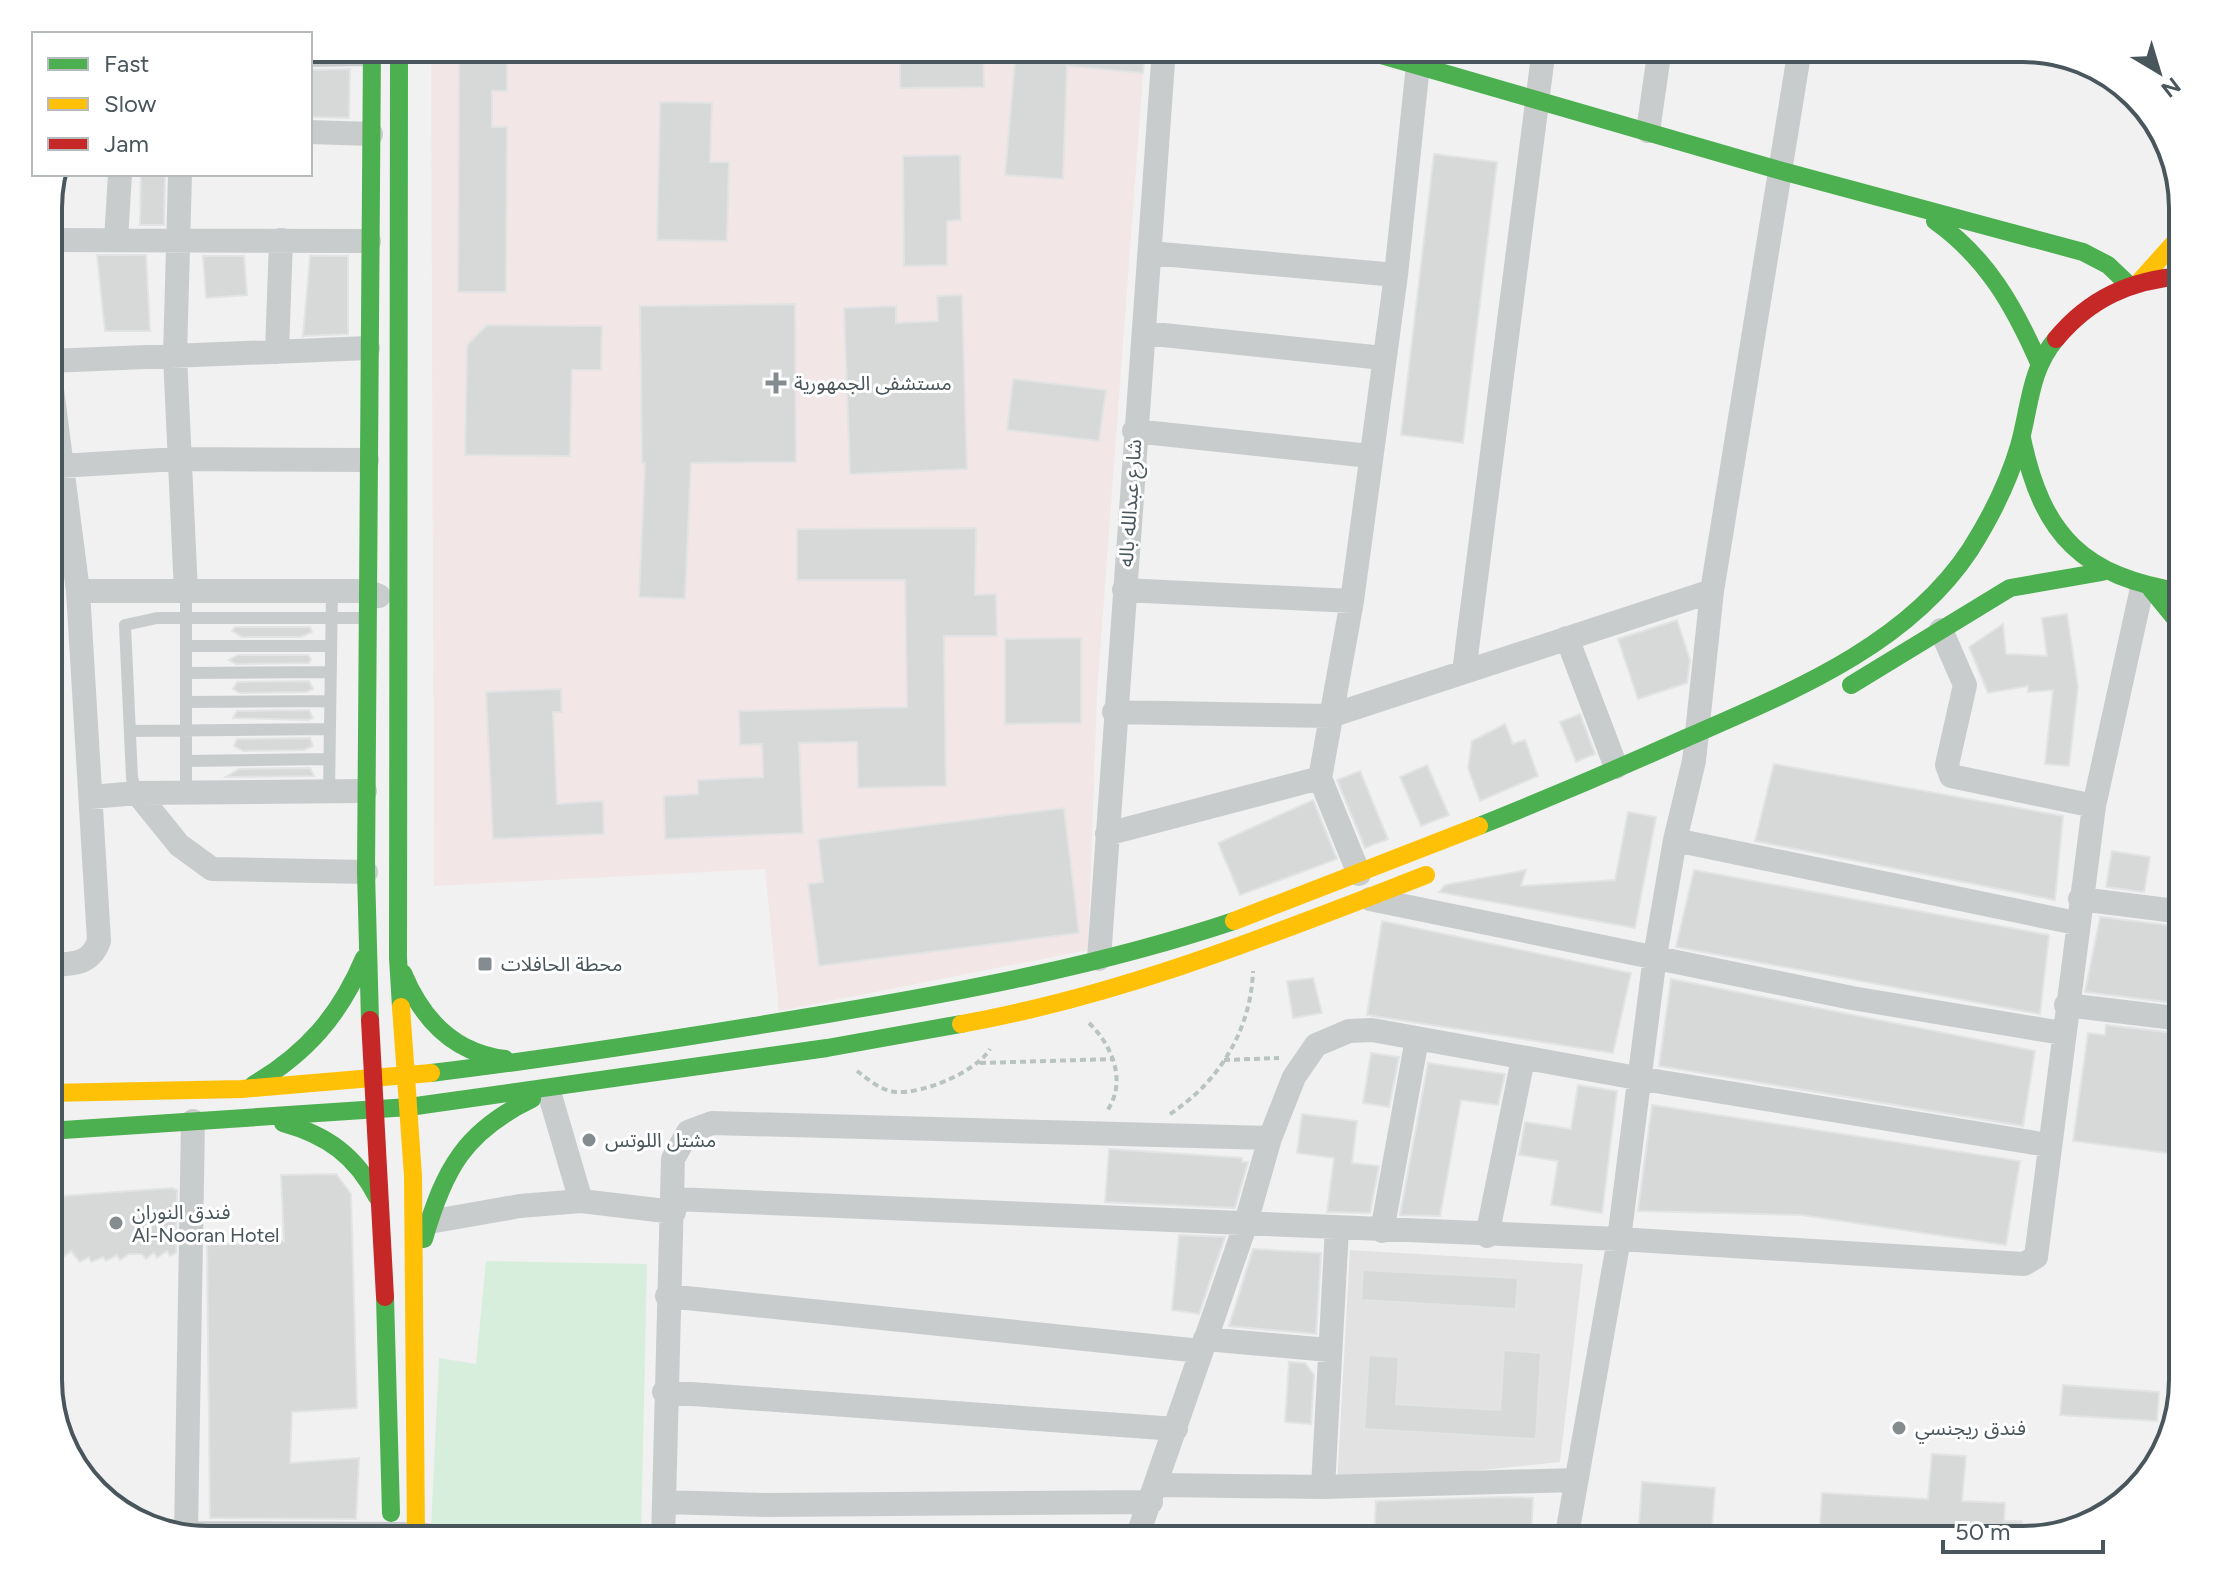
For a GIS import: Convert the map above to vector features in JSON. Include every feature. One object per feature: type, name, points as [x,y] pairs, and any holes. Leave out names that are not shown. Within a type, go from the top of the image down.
[{"type":"main road","points":[[372,62],[366,591],[367,952],[373,1111],[382,1208],[391,1526]]},
{"type":"main road","points":[[399,62],[398,958],[403,1075],[409,1107],[416,1273],[416,1526]]},
{"type":"main road","points":[[1407,62],[1782,171],[2083,252],[2134,282]]},
{"type":"main road","points":[[1914,208],[1952,232],[1981,257],[2003,286],[2039,363]]},
{"type":"main road","points":[[2134,282],[2169,247]]},
{"type":"main road","points":[[2169,278],[2134,282],[2100,297],[2076,315],[2039,363],[2026,398],[2022,435],[2027,476],[2044,514],[2069,547],[2102,572],[2146,588],[2169,590]]},
{"type":"main road","points":[[1666,773],[1873,644],[1913,612],[1954,571],[1985,526],[2022,435]]},
{"type":"main road","points":[[1836,693],[1881,670],[2010,588],[2046,579],[2102,572]]},
{"type":"main road","points":[[2146,588],[2169,613]]},
{"type":"main road","points":[[62,1093],[246,1089],[536,1061],[970,989],[1191,934],[1359,874],[1616,767],[1700,749]]},
{"type":"main road","points":[[62,1130],[409,1107],[827,1048],[988,1019],[1133,983],[1252,943],[1440,869]]},
{"type":"main road","points":[[246,1089],[287,1066],[322,1035],[349,996],[367,952]]},
{"type":"main road","points":[[398,958],[417,1004],[432,1024],[462,1047],[498,1059],[536,1061]]},
{"type":"main road","points":[[416,1273],[443,1181],[461,1147],[484,1124],[558,1088]]},
{"type":"main road","points":[[261,1117],[322,1134],[349,1152],[368,1178],[382,1208]]},
{"type":"street","name":"شارع عبدالله باله","points":[[1099,959],[1134,431],[1163,62]]},
{"type":"street","points":[[1464,672],[1542,62]]},
{"type":"street","points":[[1648,131],[1658,62]]},
{"type":"street","points":[[1568,1526],[1619,1239],[1637,1078],[1655,956],[1675,840],[1700,749],[1712,591],[1798,62]]},
{"type":"street","points":[[1359,874],[1320,778],[1352,601],[1396,275],[1418,65]]},
{"type":"street","points":[[312,132],[371,134]]},
{"type":"street","points":[[116,240],[120,176]]},
{"type":"street","points":[[180,176],[181,239],[175,356],[177,459],[186,592]]},
{"type":"street","points":[[62,240],[369,241]]},
{"type":"street","points":[[277,352],[281,240]]},
{"type":"street","points":[[1150,253],[1396,275]]},
{"type":"street","points":[[1144,333],[1383,358]]},
{"type":"street","points":[[62,360],[368,348]]},
{"type":"street","points":[[1134,431],[1370,456]]},
{"type":"street","points":[[62,466],[177,459],[367,460]]},
{"type":"street","points":[[62,480],[78,591],[99,941],[95,953],[80,963],[62,964]]},
{"type":"street","points":[[429,1222],[520,1206],[581,1201],[1619,1239],[2024,1264],[2036,1257],[2062,1033],[2094,806],[2146,588]]},
{"type":"street","points":[[1124,590],[1352,601]]},
{"type":"street","points":[[78,591],[366,591],[396,613]]},
{"type":"street","points":[[1114,712],[1330,716],[1712,591]]},
{"type":"street","points":[[1941,630],[1965,685],[1947,765],[1951,776],[2094,806]]},
{"type":"street","points":[[1567,638],[1616,767]]},
{"type":"street","points":[[1107,834],[1320,778]]},
{"type":"street","points":[[91,797],[137,793],[365,791]]},
{"type":"street","points":[[137,793],[179,845],[212,869],[366,872]]},
{"type":"street","points":[[1675,840],[2078,911],[2169,912]]},
{"type":"street","points":[[1369,899],[1852,998],[2062,1033]]},
{"type":"street","points":[[2066,1005],[2169,1017]]},
{"type":"street","points":[[1141,1526],[1245,1226],[1270,1138],[1305,1057],[1324,1040],[1349,1031],[1372,1030],[1523,1059],[2048,1145]]},
{"type":"street","points":[[1382,1231],[1417,1039]]},
{"type":"street","points":[[1487,1236],[1523,1059]]},
{"type":"street","points":[[558,1088],[581,1201]]},
{"type":"street","points":[[186,1524],[193,1121]]},
{"type":"street","points":[[663,1526],[664,1392],[674,1206],[673,1159],[678,1145],[688,1132],[712,1123],[1270,1138]]},
{"type":"street","points":[[1323,1487],[1337,1228]]},
{"type":"street","points":[[667,1296],[1203,1345],[1329,1350]]},
{"type":"street","points":[[664,1392],[1176,1429]]},
{"type":"street","points":[[664,1502],[1154,1494],[1575,1480]]},
{"type":"lane","points":[[186,592],[186,793]]},
{"type":"lane","points":[[329,791],[332,592]]},
{"type":"lane","points":[[137,793],[132,778],[125,625],[157,618],[366,618],[396,613]]},
{"type":"lane","points":[[188,646],[331,646]]},
{"type":"lane","points":[[187,673],[331,672]]},
{"type":"lane","points":[[187,702],[330,701]]},
{"type":"lane","points":[[130,731],[330,729]]},
{"type":"lane","points":[[187,761],[329,759]]},
{"type":"path","points":[[1164,1118],[1187,1103],[1224,1060],[1242,1028],[1250,1000],[1252,943]]},
{"type":"path","points":[[1061,1002],[1092,1025],[1114,1059],[1117,1079],[1114,1100],[1086,1133]]},
{"type":"path","points":[[827,1048],[872,1082],[896,1092],[960,1075],[979,1063],[1114,1059]]},
{"type":"path","points":[[1224,1060],[1305,1057]]},
{"type":"shaded area","name":"مستشفى الجمهورية","points":[[431,62],[1144,62],[1097,693],[1088,950],[779,1011],[765,869],[434,886]]},
{"type":"shaded area","points":[[1350,1250],[1583,1264],[1560,1462],[1337,1485]]},
{"type":"green space","points":[[486,1261],[647,1264],[641,1526],[431,1526],[439,1358],[476,1364]]},
{"type":"building","points":[[459,62],[507,62],[507,91],[492,91],[492,127],[507,127],[506,292],[458,292]]},
{"type":"building","points":[[900,62],[983,62],[984,87],[900,88]]},
{"type":"building","points":[[1015,62],[1144,62],[1143,73],[1067,66],[1063,179],[1005,175]]},
{"type":"building","points":[[350,69],[349,118],[312,117],[312,70]]},
{"type":"building","points":[[660,102],[712,103],[710,162],[729,162],[727,241],[657,240]]},
{"type":"building","points":[[1434,154],[1497,162],[1463,443],[1401,435]]},
{"type":"building","points":[[960,155],[961,220],[947,221],[947,265],[904,266],[903,156]]},
{"type":"building","points":[[141,176],[165,176],[164,225],[140,225]]},
{"type":"building","points":[[97,255],[146,255],[150,331],[105,331]]},
{"type":"building","points":[[203,256],[244,256],[247,295],[206,298]]},
{"type":"building","points":[[310,256],[348,256],[348,334],[303,336]]},
{"type":"building","points":[[962,295],[967,469],[850,474],[844,308],[896,306],[896,323],[938,321],[937,296]]},
{"type":"building","points":[[795,304],[796,462],[691,463],[685,599],[639,597],[645,463],[642,463],[640,306]]},
{"type":"building","points":[[487,325],[602,326],[601,370],[572,370],[570,456],[465,455],[467,345]]},
{"type":"building","points":[[1013,379],[1106,390],[1099,441],[1007,430]]},
{"type":"building","points":[[976,528],[975,595],[996,594],[997,636],[944,636],[946,786],[858,788],[857,742],[799,743],[803,833],[665,839],[664,796],[698,794],[698,780],[763,777],[762,744],[740,745],[739,711],[907,707],[905,580],[797,580],[797,529]]},
{"type":"building","points":[[2067,614],[2078,687],[2069,766],[2045,764],[2053,690],[2028,692],[2028,686],[1988,693],[1969,647],[2003,624],[2006,654],[2047,656],[2042,618]]},
{"type":"building","points":[[1677,620],[1690,660],[1687,683],[1638,699],[1618,639]]},
{"type":"building","points":[[235,627],[310,627],[312,632],[301,637],[242,637],[232,631]]},
{"type":"building","points":[[1081,638],[1081,723],[1005,724],[1005,639]]},
{"type":"building","points":[[238,655],[308,655],[311,659],[309,663],[236,664],[229,660]]},
{"type":"building","points":[[309,681],[313,689],[306,692],[240,693],[233,689],[237,682]]},
{"type":"building","points":[[561,689],[562,712],[553,712],[557,804],[603,801],[604,834],[493,839],[486,692]]},
{"type":"building","points":[[309,710],[313,718],[308,720],[233,718],[237,711]]},
{"type":"building","points":[[1580,714],[1595,754],[1576,762],[1560,722]]},
{"type":"building","points":[[1505,724],[1513,744],[1525,740],[1538,776],[1480,801],[1468,768],[1472,741]]},
{"type":"building","points":[[310,738],[313,746],[304,750],[243,751],[234,746],[237,739]]},
{"type":"building","points":[[1774,764],[2063,816],[2055,900],[1755,841]]},
{"type":"building","points":[[1427,765],[1449,815],[1421,826],[1400,777]]},
{"type":"building","points":[[310,768],[314,776],[226,777],[239,769]]},
{"type":"building","points":[[1360,771],[1388,839],[1365,848],[1337,780]]},
{"type":"building","points":[[1313,800],[1337,859],[1240,895],[1218,843]]},
{"type":"building","points":[[1064,808],[1079,933],[819,966],[808,884],[823,882],[818,839]]},
{"type":"building","points":[[1628,812],[1656,817],[1635,928],[1439,892],[1445,885],[1526,870],[1521,886],[1615,880]]},
{"type":"building","points":[[2112,851],[2150,857],[2144,892],[2106,887]]},
{"type":"building","points":[[1694,870],[2049,935],[2040,1014],[1676,947]]},
{"type":"building","points":[[2100,917],[2169,925],[2169,1002],[2085,992]]},
{"type":"building","points":[[1382,921],[1631,973],[1613,1053],[1367,1015]]},
{"type":"building","points":[[1313,978],[1322,1013],[1293,1018],[1287,981]]},
{"type":"building","points":[[1671,979],[2035,1051],[2023,1126],[1659,1066]]},
{"type":"building","points":[[2106,1025],[2169,1032],[2169,1153],[2073,1141],[2088,1033],[2105,1035]]},
{"type":"building","points":[[1371,1053],[1399,1057],[1389,1107],[1363,1103]]},
{"type":"building","points":[[1428,1063],[1505,1074],[1498,1105],[1461,1100],[1440,1216],[1400,1215]]},
{"type":"building","points":[[1578,1085],[1617,1091],[1602,1213],[1551,1205],[1558,1161],[1519,1155],[1525,1122],[1571,1129]]},
{"type":"building","points":[[1652,1105],[2020,1161],[2006,1245],[1801,1215],[1638,1211]]},
{"type":"building","points":[[1302,1114],[1357,1121],[1352,1163],[1379,1166],[1370,1213],[1327,1212],[1334,1158],[1297,1153]]},
{"type":"building","points":[[1109,1149],[1242,1158],[1242,1162],[1248,1162],[1235,1208],[1105,1202]]},
{"type":"building","points":[[336,1174],[351,1194],[357,1408],[292,1412],[290,1463],[359,1458],[356,1519],[210,1518],[207,1245],[284,1241],[281,1175]]},
{"type":"building","name":"فندق النوران Al-Nooran Hotel","points":[[177,1190],[176,1253],[170,1256],[167,1251],[157,1258],[154,1252],[146,1259],[142,1254],[129,1254],[120,1260],[117,1255],[106,1261],[103,1257],[91,1262],[89,1257],[80,1262],[71,1251],[62,1258],[62,1196]]},
{"type":"building","points":[[1179,1235],[1225,1237],[1199,1314],[1172,1310]]},
{"type":"building","points":[[1253,1249],[1321,1253],[1316,1334],[1229,1326]]},
{"type":"building","points":[[1363,1270],[1518,1278],[1516,1309],[1361,1300]]},
{"type":"building","points":[[1504,1350],[1541,1353],[1536,1439],[1364,1429],[1369,1355],[1399,1357],[1396,1404],[1500,1410]]},
{"type":"building","points":[[1289,1362],[1305,1363],[1314,1375],[1311,1424],[1285,1422]]},
{"type":"building","points":[[2063,1385],[2159,1392],[2157,1421],[2060,1415]]},
{"type":"building","points":[[1932,1454],[1966,1456],[1962,1501],[2005,1503],[2004,1521],[2021,1521],[2025,1526],[1820,1526],[1822,1493],[1928,1499]]},
{"type":"building","points":[[1642,1482],[1715,1488],[1712,1526],[1639,1526]]},
{"type":"building","points":[[1533,1498],[1532,1526],[1375,1526],[1376,1501]]},
{"type":"traffic: fast","points":[[370,1020],[366,872],[372,62]]},
{"type":"traffic: fast","points":[[399,62],[398,958],[401,1007]]},
{"type":"traffic: fast","points":[[1405,62],[1782,171],[2083,252],[2108,265],[2128,284]]},
{"type":"traffic: fast","points":[[1935,221],[1970,251],[1997,284],[2020,322],[2039,363]]},
{"type":"traffic: fast","points":[[1479,826],[1634,761],[1804,684],[1842,664],[1913,614],[1944,584],[1970,550],[1992,512],[2015,460],[2035,377],[2056,339]]},
{"type":"traffic: fast","points":[[2022,438],[2042,501],[2056,526],[2073,546],[2094,563],[2119,575],[2169,589]]},
{"type":"traffic: fast","points":[[1851,685],[2010,588],[2102,572]]},
{"type":"traffic: fast","points":[[2151,589],[2169,611]]},
{"type":"traffic: fast","points":[[431,1073],[678,1038],[930,996],[1083,964],[1234,921]]},
{"type":"traffic: fast","points":[[253,1085],[290,1060],[320,1031],[355,979],[364,958]]},
{"type":"traffic: fast","points":[[403,973],[420,1005],[442,1031],[470,1050],[505,1059]]},
{"type":"traffic: fast","points":[[62,1130],[409,1107],[827,1048],[961,1024]]},
{"type":"traffic: fast","points":[[424,1239],[440,1192],[460,1155],[490,1125],[532,1099]]},
{"type":"traffic: fast","points":[[283,1123],[313,1134],[339,1149],[360,1170],[377,1197]]},
{"type":"traffic: fast","points":[[385,1297],[391,1513]]},
{"type":"traffic: slow","points":[[2140,281],[2169,249]]},
{"type":"traffic: slow","points":[[1234,921],[1479,826]]},
{"type":"traffic: slow","points":[[961,1024],[1021,1012],[1139,980],[1426,875]]},
{"type":"traffic: slow","points":[[401,1007],[413,1176],[416,1526]]},
{"type":"traffic: slow","points":[[62,1093],[242,1089],[431,1073]]},
{"type":"traffic: jam","points":[[2056,339],[2097,302],[2129,287],[2169,277]]},
{"type":"traffic: jam","points":[[370,1020],[385,1297]]},
{"type":"place","name":"مستشفى الجمهورية","points":[[776,383]]},
{"type":"place","name":"محطة الحافلات","points":[[485,964]]},
{"type":"place","name":"مشتل اللوتس","points":[[589,1140]]},
{"type":"place","name":"فندق النوران Al-Nooran Hotel","points":[[116,1223]]},
{"type":"place","name":"فندق ريجنسي","points":[[1899,1428]]}]
